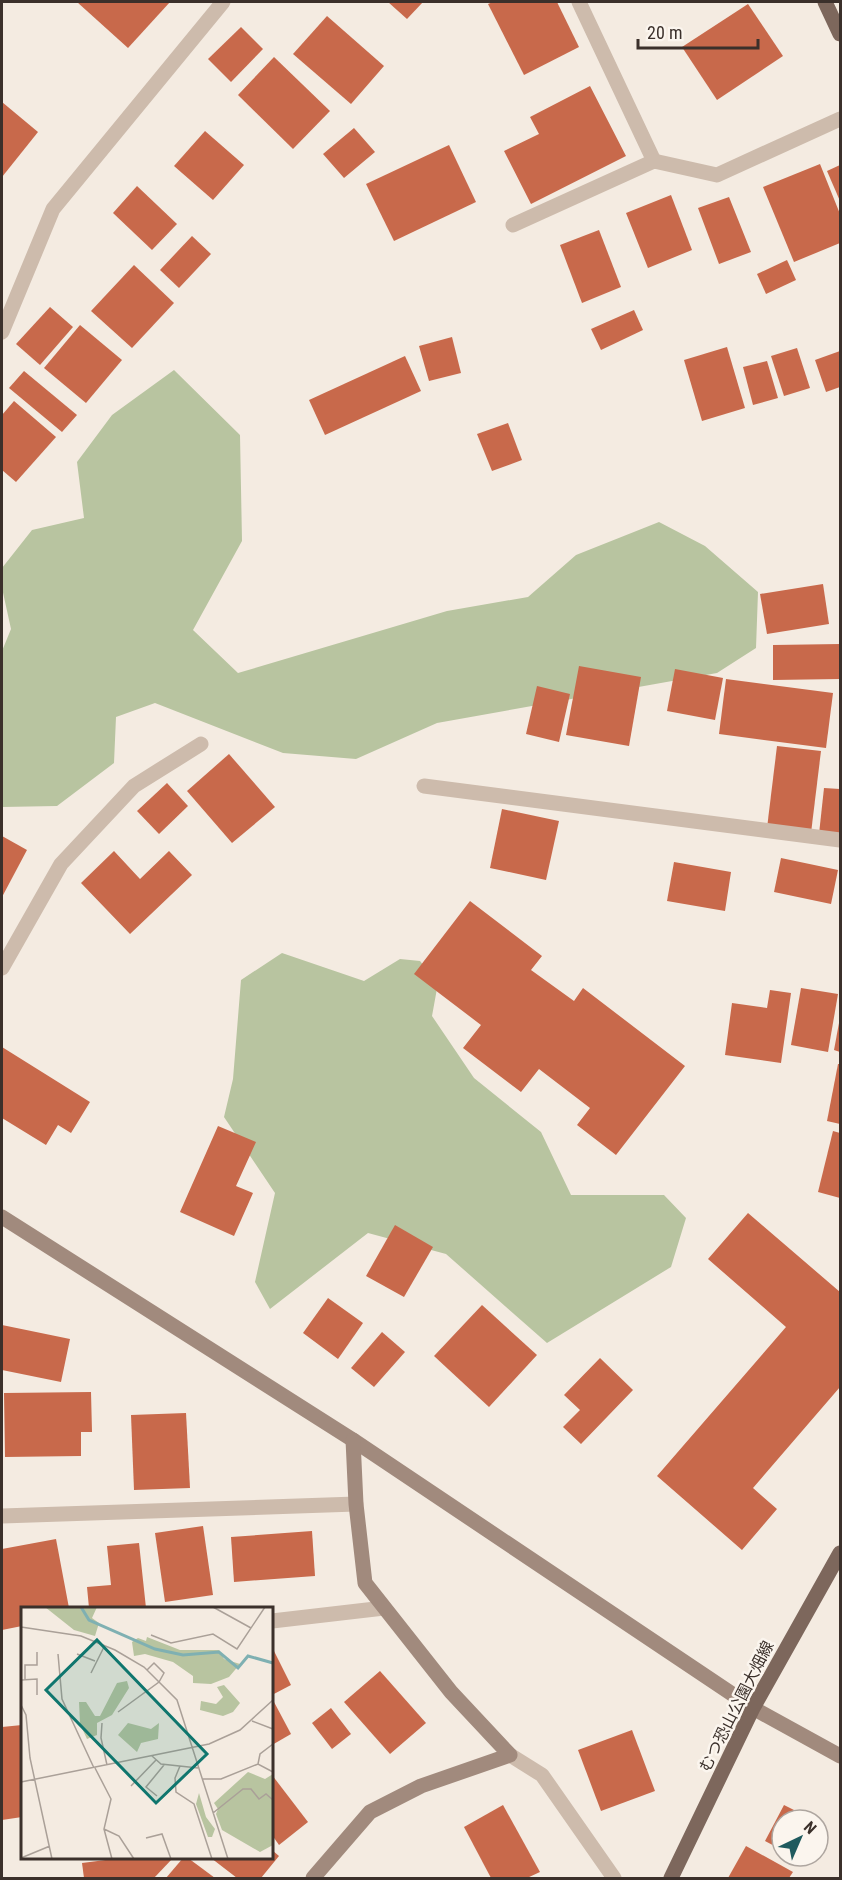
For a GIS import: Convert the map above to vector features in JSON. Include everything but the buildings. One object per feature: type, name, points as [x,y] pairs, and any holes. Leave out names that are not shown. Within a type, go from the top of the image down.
[{"type":"main road","points":[[825,2],[840,34]]},
{"type":"main road","name":"むつ恐山公園大畑線","points":[[671,1878],[753,1708],[840,1553]]},
{"type":"street","points":[[2,332],[53,209],[223,2]]},
{"type":"street","points":[[579,2],[654,161]]},
{"type":"street","points":[[513,225],[654,161],[717,175],[840,119]]},
{"type":"street","points":[[2,968],[61,864],[134,786],[201,744]]},
{"type":"street","points":[[424,786],[840,840]]},
{"type":"street","points":[[2,1217],[353,1440],[753,1708],[840,1756]]},
{"type":"street","points":[[353,1440],[356,1504],[365,1583],[451,1692],[510,1755],[542,1775],[614,1878]]},
{"type":"street","points":[[2,1516],[356,1504]]},
{"type":"street","points":[[273,1621],[384,1608]]},
{"type":"street","points":[[313,1878],[370,1812],[421,1786],[510,1755]]},
{"type":"green space","points":[[174,370],[240,435],[242,541],[193,630],[238,673],[447,611],[528,597],[576,555],[659,522],[705,546],[758,592],[756,648],[717,673],[437,723],[356,759],[283,753],[155,703],[116,717],[114,763],[57,806],[2,807],[2,651],[11,629],[2,588],[2,568],[32,530],[84,518],[77,462],[112,415]]},
{"type":"green space","points":[[282,953],[364,981],[400,959],[420,961],[438,983],[432,1016],[474,1078],[541,1132],[571,1195],[664,1195],[686,1218],[671,1267],[547,1343],[446,1254],[368,1233],[270,1309],[255,1282],[275,1193],[224,1117],[233,1079],[241,980]]}]
